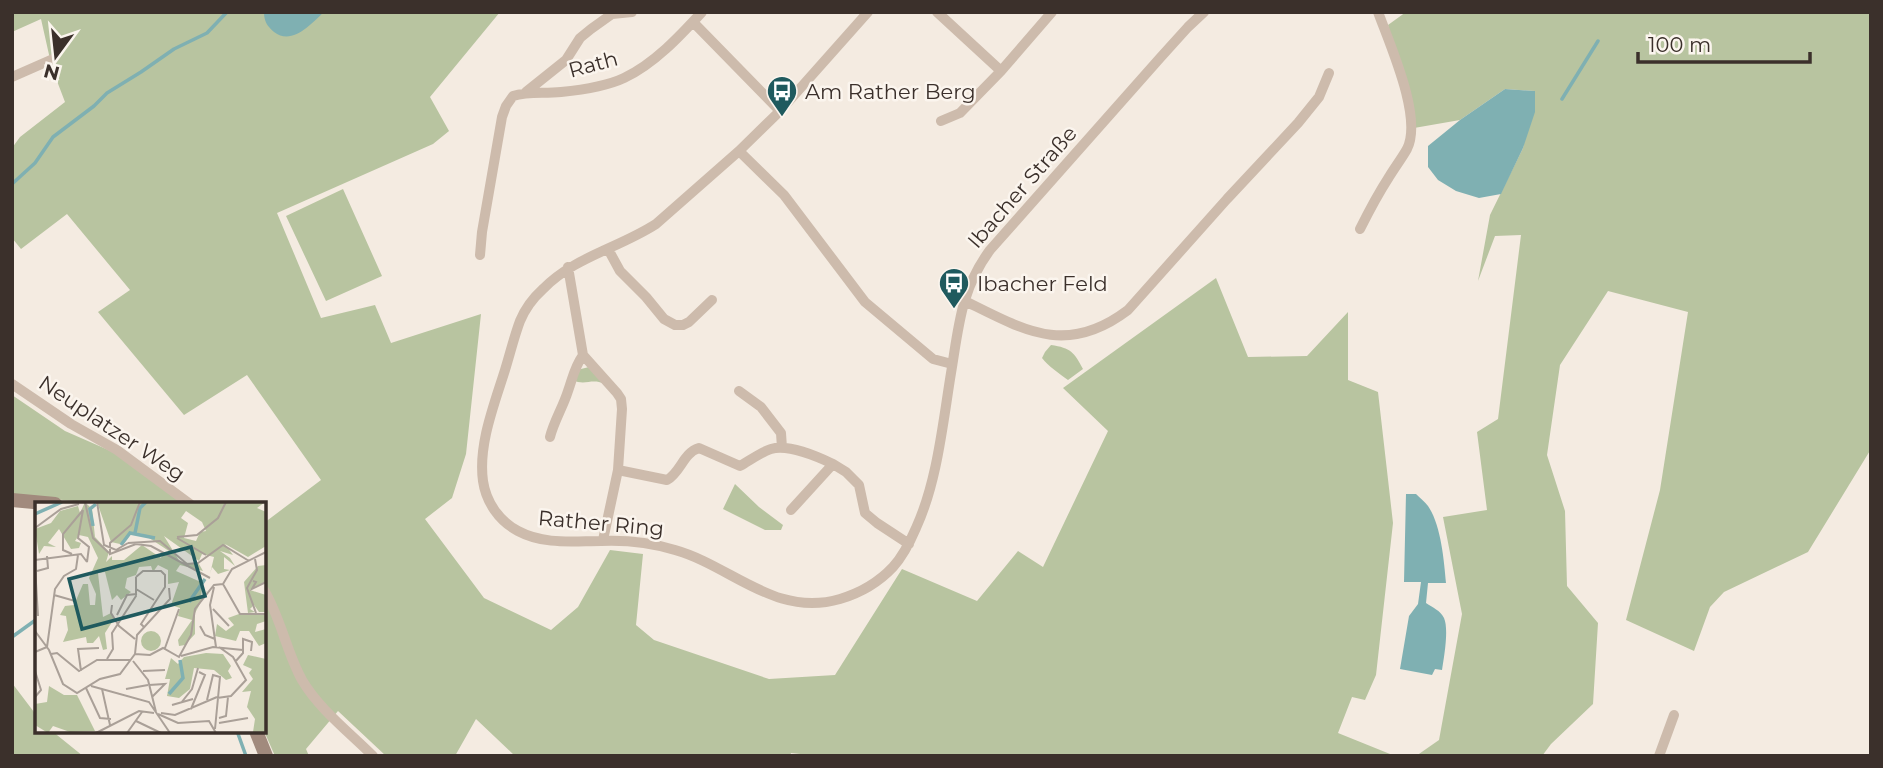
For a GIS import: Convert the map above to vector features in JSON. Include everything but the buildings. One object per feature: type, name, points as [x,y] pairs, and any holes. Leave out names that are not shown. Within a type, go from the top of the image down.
[{"type":"main road","points":[[12,500],[35,502]]},
{"type":"main road","points":[[257,733],[266,756]]},
{"type":"street","name":"Rath","points":[[526,92],[566,60],[580,38],[591,29],[612,14],[632,12]]},
{"type":"street","name":"Rath","points":[[480,256],[502,117],[513,96],[526,92],[562,92],[623,78],[648,62],[702,12]]},
{"type":"street","name":"Rather Ring","points":[[868,12],[780,111],[656,224],[568,267],[537,295],[520,321],[486,436],[482,468],[487,496],[501,519],[530,537],[548,541],[627,542],[674,550],[692,556],[768,595],[798,602],[816,604],[855,595],[874,584],[894,566],[909,544]]},
{"type":"street","points":[[937,12],[1001,71]]},
{"type":"street","points":[[942,121],[960,113],[1052,12]]},
{"type":"street","name":"Ibacher Straße","points":[[909,544],[925,509],[930,488],[963,300],[979,265],[1204,12]]},
{"type":"street","points":[[1360,229],[1369,209],[1408,147],[1412,128],[1407,98],[1378,12]]},
{"type":"street","points":[[693,22],[780,111]]},
{"type":"street","points":[[12,77],[53,60]]},
{"type":"street","points":[[963,300],[1017,326],[1054,336],[1088,332],[1116,319],[1128,310],[1298,123],[1319,97],[1329,73]]},
{"type":"street","points":[[739,151],[783,195],[865,302],[933,359],[952,364]]},
{"type":"street","points":[[608,249],[620,271],[664,319],[675,325],[689,322],[712,300]]},
{"type":"street","points":[[568,267],[583,355],[621,399],[618,470],[603,540]]},
{"type":"street","points":[[550,438],[573,370],[583,355]]},
{"type":"street","name":"Neuplatzer Weg","points":[[12,384],[71,424],[117,450],[187,502]]},
{"type":"street","points":[[739,391],[761,407],[781,433],[782,449]]},
{"type":"street","points":[[618,470],[667,480],[673,477],[686,456],[699,448],[740,466],[770,449],[809,453],[846,472],[859,485],[865,513],[909,544]]},
{"type":"street","points":[[791,510],[832,464]]},
{"type":"street","points":[[266,593],[274,606],[302,680],[316,700],[373,756]]},
{"type":"street","points":[[1660,756],[1675,715]]},
{"type":"green space","points":[[12,12],[500,12],[430,97],[449,131],[433,144],[277,213],[321,318],[375,305],[391,343],[481,314],[466,454],[452,498],[425,519],[484,598],[551,630],[578,607],[610,550],[643,554],[636,625],[654,640],[769,679],[835,675],[902,569],[977,601],[1018,551],[1043,567],[1108,431],[1063,388],[1216,278],[1248,357],[1307,356],[1348,312],[1348,380],[1378,392],[1393,523],[1376,675],[1365,700],[1352,697],[1338,733],[1395,756],[819,756],[791,753],[790,756],[515,756],[476,719],[455,756],[386,756],[338,711],[306,749],[309,756],[275,756],[265,733],[266,521],[321,480],[247,375],[184,415],[98,312],[130,290],[67,214],[21,249],[12,238],[12,148],[20,137],[65,102],[52,68],[41,19],[12,32]]},
{"type":"green space","points":[[1406,12],[1871,12],[1871,449],[1808,552],[1724,592],[1710,607],[1694,651],[1626,620],[1660,490],[1688,312],[1608,291],[1560,365],[1547,455],[1565,511],[1567,586],[1598,623],[1593,704],[1542,756],[1416,756],[1439,740],[1462,614],[1443,517],[1487,510],[1477,432],[1498,419],[1521,235],[1495,236],[1478,281],[1490,215],[1523,148],[1535,91],[1505,89],[1460,120],[1414,128],[1388,25]]},
{"type":"green space","points":[[343,189],[382,276],[326,301],[286,216]]},
{"type":"green space","points":[[1051,345],[1071,352],[1083,369],[1068,380],[1058,373],[1042,358]]},
{"type":"green space","points":[[589,367],[604,384],[573,380],[577,370]]},
{"type":"green space","points":[[12,395],[65,431],[113,452],[186,502],[79,502],[12,496]]},
{"type":"green space","points":[[735,484],[783,525],[781,530],[765,530],[723,509]]},
{"type":"green space","points":[[12,683],[35,713],[35,733],[54,733],[83,756],[12,756]]},
{"type":"water","points":[[264,12],[324,12],[301,32],[281,36],[265,21]]},
{"type":"water","points":[[1505,89],[1535,91],[1535,112],[1523,148],[1501,194],[1479,198],[1456,191],[1438,180],[1428,167],[1428,146]]},
{"type":"water","points":[[1406,494],[1416,494],[1428,506],[1436,523],[1443,554],[1446,583],[1428,583],[1426,603],[1442,615],[1446,629],[1442,670],[1435,669],[1432,675],[1400,669],[1409,616],[1418,604],[1421,582],[1404,582]]},
{"type":"waterway","points":[[12,184],[35,163],[53,137],[107,93],[174,49],[207,33],[227,12]]},
{"type":"waterway","points":[[1562,99],[1598,41]]},
{"type":"waterway","points":[[12,637],[35,620]]},
{"type":"waterway","points":[[238,733],[246,756]]},
{"type":"place","name":"Am Rather Berg","points":[[782,118]]},
{"type":"place","name":"Ibacher Feld","points":[[954,310]]}]
